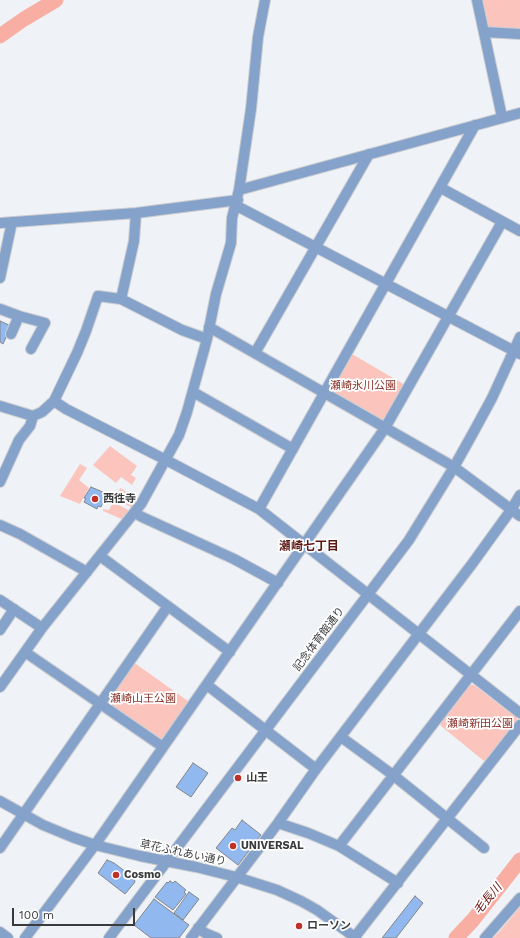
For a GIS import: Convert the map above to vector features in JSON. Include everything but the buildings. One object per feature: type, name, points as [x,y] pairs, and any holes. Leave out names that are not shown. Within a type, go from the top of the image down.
[{"type":"street","points":[[0,687],[42,628],[135,513],[154,484],[179,435],[193,392],[207,339],[216,294],[231,243],[232,218],[237,199],[250,109],[258,37],[265,0]]},
{"type":"street","points":[[477,0],[502,117]]},
{"type":"street","points":[[484,32],[520,34]]},
{"type":"street","points":[[0,223],[136,213],[237,199],[368,154],[520,113]]},
{"type":"street","points":[[259,509],[441,188],[475,125]]},
{"type":"street","points":[[255,353],[368,154]]},
{"type":"street","points":[[441,188],[520,231]]},
{"type":"street","points":[[237,199],[315,247],[517,352]]},
{"type":"street","points":[[121,299],[134,241],[136,213]]},
{"type":"street","points":[[0,278],[12,222]]},
{"type":"street","points":[[25,938],[95,845],[385,428],[502,222]]},
{"type":"street","points":[[0,406],[33,416],[42,412],[54,401],[86,331],[98,296],[121,299],[182,330],[207,339]]},
{"type":"street","points":[[0,309],[45,323],[31,349]]},
{"type":"street","points":[[11,334],[19,316]]},
{"type":"street","points":[[209,327],[454,468],[520,516]]},
{"type":"street","name":"記念体育館通り","points":[[108,938],[409,540],[454,468],[489,404],[517,352],[520,336]]},
{"type":"street","points":[[193,392],[293,448]]},
{"type":"street","points":[[54,401],[74,414],[259,509],[520,713]]},
{"type":"street","points":[[0,482],[19,440],[30,426],[33,416]]},
{"type":"street","points":[[191,938],[278,823],[316,769],[419,634],[511,510],[520,495]]},
{"type":"street","points":[[135,513],[234,559],[278,583]]},
{"type":"street","points":[[0,525],[20,534],[87,572]]},
{"type":"street","points":[[100,556],[230,652]]},
{"type":"street","points":[[0,600],[42,628]]},
{"type":"street","points":[[0,848],[168,606]]},
{"type":"street","points":[[0,630],[14,609]]},
{"type":"street","points":[[339,846],[520,611]]},
{"type":"street","points":[[25,652],[163,748]]},
{"type":"street","points":[[207,685],[316,769]]},
{"type":"street","points":[[355,938],[520,725]]},
{"type":"street","points":[[341,737],[393,775],[484,848]]},
{"type":"street","name":"草花ふれあい通り","points":[[0,801],[43,825],[95,845],[236,877],[266,886],[301,901],[335,922],[355,938]]},
{"type":"street","points":[[278,823],[308,833],[339,846],[398,883]]},
{"type":"street","points":[[485,938],[520,898]]},
{"type":"street","points":[[198,928],[217,938]]},
{"type":"street","points":[[0,932],[8,938]]},
{"type":"green space","points":[[482,0],[520,0],[520,30],[488,28]]},
{"type":"green space","name":"瀬崎氷川公園","points":[[352,354],[405,385],[382,422],[330,393]]},
{"type":"green space","points":[[110,446],[137,466],[131,475],[136,478],[132,485],[121,477],[116,483],[93,465]]},
{"type":"green space","points":[[80,464],[87,468],[79,480],[89,488],[80,504],[60,496]]},
{"type":"green space","points":[[120,488],[138,499],[133,508],[117,500]]},
{"type":"green space","points":[[113,502],[130,511],[124,520],[103,511],[103,509],[109,510]]},
{"type":"green space","name":"瀬崎山王公園","points":[[133,664],[136,664],[188,701],[187,706],[163,740],[159,741],[108,705],[106,701]]},
{"type":"green space","name":"瀬崎新田公園","points":[[469,685],[474,685],[517,718],[517,722],[487,760],[484,761],[441,726],[440,723]]},
{"type":"green space","points":[[520,907],[520,938],[493,938],[500,931]]},
{"type":"waterway","points":[[0,36],[24,19],[56,0]]},
{"type":"waterway","name":"毛長川","points":[[456,938],[473,920],[520,860]]},
{"type":"place","name":"西徃寺","points":[[95,499]]},
{"type":"place","name":"山王","points":[[238,778]]},
{"type":"place","name":"UNIVERSAL","points":[[233,846]]},
{"type":"place","name":"Cosmo","points":[[116,875]]},
{"type":"place","name":"ローソン","points":[[299,926]]},
{"type":"district","name":"瀬崎七丁目","points":[[309,546]]}]
